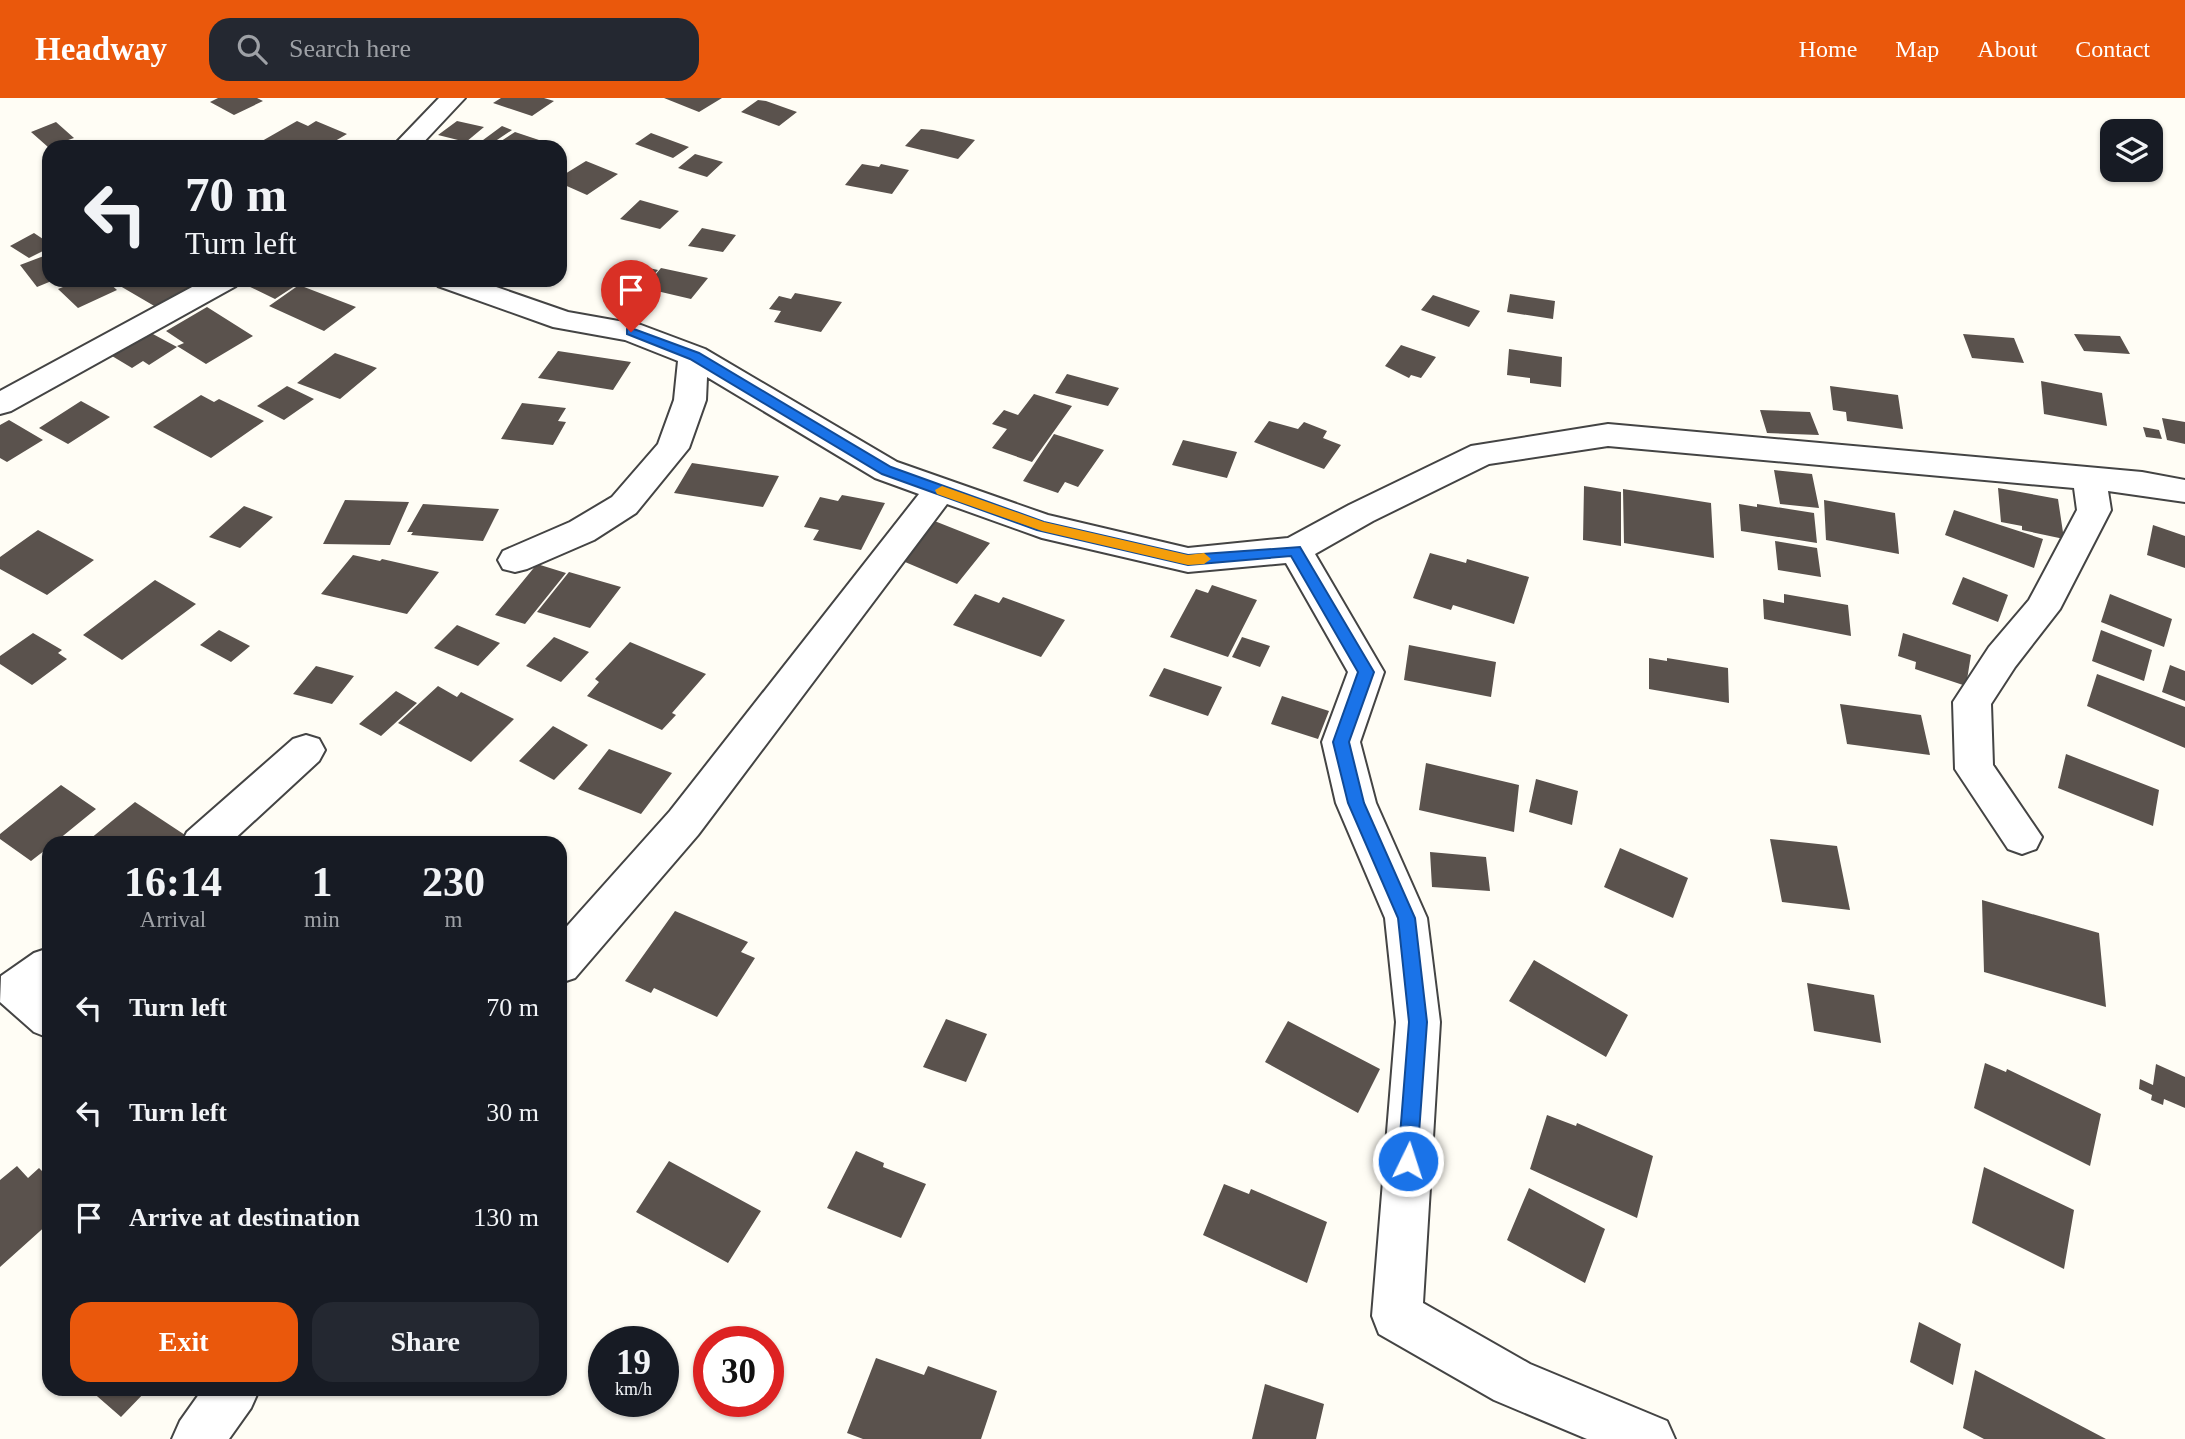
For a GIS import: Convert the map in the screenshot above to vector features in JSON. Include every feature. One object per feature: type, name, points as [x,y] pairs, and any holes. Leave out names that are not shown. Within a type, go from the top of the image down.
[{"type":"street","points":[[412,140],[453,98]]},
{"type":"street","points":[[0,404],[213,287]]},
{"type":"street","points":[[469,287],[563,320],[631,332],[694,356],[887,470],[1042,526],[1188,560],[1295,550],[1361,513],[1482,454],[1608,435],[2142,483],[2185,491]]},
{"type":"street","points":[[515,560],[582,531],[624,505],[673,448],[690,400],[694,356]]},
{"type":"street","points":[[2022,837],[1974,769],[1972,702],[2002,657],[2042,610],[2094,510],[2088,478]]},
{"type":"street","points":[[567,956],[684,823],[940,490]]},
{"type":"street","points":[[1295,550],[1366,672],[1341,742],[1356,803],[1406,918],[1418,1022],[1396,1316],[1512,1382],[1649,1439]]},
{"type":"street","points":[[210,836],[306,750]]},
{"type":"street","points":[[16,984],[42,1011]]},
{"type":"street","points":[[198,1439],[229,1396]]},
{"type":"building","points":[[218,98],[257,98],[263,101],[234,115],[210,102]]},
{"type":"building","points":[[501,98],[544,98],[554,101],[532,116],[493,103]]},
{"type":"building","points":[[664,98],[722,98],[699,112]]},
{"type":"building","points":[[758,100],[797,112],[779,126],[741,112]]},
{"type":"building","points":[[297,121],[308,126],[316,121],[347,134],[337,140],[264,140]]},
{"type":"building","points":[[457,121],[484,127],[468,140],[438,135]]},
{"type":"building","points":[[56,122],[74,138],[42,142],[31,132]]},
{"type":"building","points":[[502,126],[512,130],[497,140],[483,140]]},
{"type":"building","points":[[921,129],[975,140],[958,159],[905,146]]},
{"type":"building","points":[[515,132],[539,140],[503,140]]},
{"type":"building","points":[[651,133],[689,147],[673,158],[635,144]]},
{"type":"building","points":[[695,154],[723,162],[707,177],[678,168]]},
{"type":"building","points":[[586,161],[618,174],[587,195],[567,186],[567,173]]},
{"type":"building","points":[[862,164],[879,167],[881,164],[909,170],[892,194],[845,185]]},
{"type":"building","points":[[640,200],[679,211],[660,229],[620,219]]},
{"type":"building","points":[[702,228],[736,235],[723,252],[688,246]]},
{"type":"building","points":[[34,233],[42,238],[42,252],[29,258],[10,246]]},
{"type":"building","points":[[42,257],[42,285],[37,287],[20,265]]},
{"type":"building","points":[[640,266],[658,270],[641,289],[623,284]]},
{"type":"building","points":[[661,268],[708,278],[691,299],[644,288]]},
{"type":"building","points":[[114,287],[117,290],[78,308],[58,289]]},
{"type":"building","points":[[122,287],[190,287],[156,307]]},
{"type":"building","points":[[250,287],[293,287],[275,299]]},
{"type":"building","points":[[296,287],[304,287],[356,307],[324,331],[269,306]]},
{"type":"building","points":[[795,293],[842,302],[821,332],[774,322],[781,311],[769,309],[779,296],[791,299]]},
{"type":"building","points":[[1510,294],[1555,301],[1553,319],[1507,312]]},
{"type":"building","points":[[1433,295],[1480,311],[1469,327],[1421,310]]},
{"type":"building","points":[[207,307],[253,336],[206,364],[177,346],[184,343],[166,331]]},
{"type":"building","points":[[151,333],[177,347],[149,365],[143,361],[132,368],[112,356]]},
{"type":"building","points":[[1963,334],[2014,338],[2024,363],[1972,358]]},
{"type":"building","points":[[2074,334],[2120,336],[2130,354],[2084,351]]},
{"type":"building","points":[[1401,345],[1436,357],[1421,378],[1411,375],[1409,378],[1385,366]]},
{"type":"building","points":[[1509,349],[1562,357],[1561,387],[1530,383],[1530,378],[1507,375]]},
{"type":"building","points":[[558,351],[631,362],[613,390],[538,378]]},
{"type":"building","points":[[335,353],[377,368],[340,399],[297,383]]},
{"type":"building","points":[[1067,374],[1119,388],[1108,406],[1055,393]]},
{"type":"building","points":[[2041,381],[2102,393],[2107,426],[2044,414]]},
{"type":"building","points":[[287,386],[314,399],[284,420],[257,406]]},
{"type":"building","points":[[1830,386],[1898,395],[1903,429],[1847,421],[1846,412],[1833,410]]},
{"type":"building","points":[[1034,394],[1072,406],[1032,462],[992,448],[1007,429],[992,424],[1004,410],[1018,415]]},
{"type":"building","points":[[201,395],[214,402],[219,399],[264,421],[211,458],[153,427]]},
{"type":"building","points":[[81,401],[110,417],[68,444],[39,428]]},
{"type":"building","points":[[522,403],[566,408],[558,421],[566,422],[553,445],[501,439]]},
{"type":"building","points":[[1760,410],[1810,412],[1819,435],[1767,433]]},
{"type":"building","points":[[2162,418],[2185,422],[2185,444],[2167,440]]},
{"type":"building","points":[[9,420],[43,440],[7,462],[0,458],[0,425]]},
{"type":"building","points":[[1269,421],[1298,429],[1304,422],[1327,431],[1323,438],[1341,445],[1324,469],[1254,442]]},
{"type":"building","points":[[2143,427],[2159,430],[2162,439],[2146,437]]},
{"type":"building","points":[[1054,434],[1104,450],[1078,487],[1065,482],[1058,493],[1023,481]]},
{"type":"building","points":[[1183,440],[1237,452],[1227,478],[1172,465]]},
{"type":"building","points":[[692,463],[779,476],[763,507],[674,493]]},
{"type":"building","points":[[1774,470],[1812,474],[1819,508],[1780,504]]},
{"type":"building","points":[[1584,486],[1621,492],[1621,546],[1583,540]]},
{"type":"building","points":[[1998,488],[2058,499],[2064,539],[2022,530],[2022,526],[2001,522]]},
{"type":"building","points":[[1623,489],[1711,503],[1714,558],[1624,543]]},
{"type":"building","points":[[842,495],[885,503],[861,550],[813,540],[819,530],[804,527],[820,497],[838,501]]},
{"type":"building","points":[[345,500],[409,502],[390,545],[323,544]]},
{"type":"building","points":[[1824,500],[1895,513],[1899,554],[1826,540]]},
{"type":"building","points":[[423,504],[499,509],[483,541],[411,535],[413,532],[407,532]]},
{"type":"building","points":[[1739,504],[1757,507],[1757,504],[1814,513],[1817,543],[1741,531]]},
{"type":"building","points":[[244,506],[273,517],[240,548],[209,537]]},
{"type":"building","points":[[1954,510],[2043,539],[2034,568],[1945,535]]},
{"type":"building","points":[[932,520],[990,543],[957,584],[898,559]]},
{"type":"building","points":[[2153,525],[2185,536],[2185,568],[2147,555]]},
{"type":"building","points":[[38,530],[94,560],[47,595],[0,569],[0,557]]},
{"type":"building","points":[[1775,541],[1817,548],[1821,577],[1778,570]]},
{"type":"building","points":[[1430,553],[1466,563],[1467,559],[1529,577],[1514,624],[1453,605],[1451,610],[1413,598]]},
{"type":"building","points":[[353,555],[439,572],[407,614],[321,594]]},
{"type":"building","points":[[537,564],[566,573],[525,624],[495,615]]},
{"type":"building","points":[[569,572],[621,587],[590,628],[537,612]]},
{"type":"building","points":[[1963,577],[2008,595],[1998,622],[1952,604]]},
{"type":"building","points":[[155,580],[196,604],[122,660],[83,635]]},
{"type":"building","points":[[1212,585],[1257,600],[1228,657],[1170,637],[1196,589],[1208,593]]},
{"type":"building","points":[[975,594],[999,603],[1003,597],[1065,620],[1041,657],[953,625]]},
{"type":"building","points":[[1784,594],[1848,605],[1851,636],[1764,619],[1763,599],[1784,603]]},
{"type":"building","points":[[2110,594],[2172,619],[2164,647],[2101,622]]},
{"type":"building","points":[[457,625],[500,643],[478,666],[434,648]]},
{"type":"building","points":[[219,630],[250,646],[231,662],[200,645]]},
{"type":"building","points":[[2101,630],[2152,650],[2144,681],[2092,661]]},
{"type":"building","points":[[33,633],[62,650],[58,653],[67,659],[32,685],[0,664],[0,656]]},
{"type":"building","points":[[1903,633],[1971,655],[1966,686],[1915,669],[1916,662],[1898,656]]},
{"type":"building","points":[[554,637],[589,652],[561,682],[526,666]]},
{"type":"building","points":[[1242,637],[1270,646],[1260,667],[1232,657]]},
{"type":"building","points":[[630,642],[706,674],[672,713],[676,715],[662,730],[587,696],[599,682],[595,679]]},
{"type":"building","points":[[1409,645],[1496,662],[1491,697],[1404,680]]},
{"type":"building","points":[[1649,658],[1667,661],[1667,658],[1728,668],[1729,703],[1649,689]]},
{"type":"building","points":[[2170,665],[2185,671],[2185,701],[2162,692]]},
{"type":"building","points":[[316,666],[354,676],[332,704],[293,694]]},
{"type":"building","points":[[1164,668],[1222,687],[1208,716],[1149,696]]},
{"type":"building","points":[[2097,674],[2185,707],[2185,748],[2087,706]]},
{"type":"building","points":[[438,686],[457,697],[461,692],[514,719],[471,762],[398,723]]},
{"type":"building","points":[[396,691],[417,703],[381,736],[359,724]]},
{"type":"building","points":[[1282,696],[1329,711],[1318,739],[1271,724]]},
{"type":"building","points":[[1840,704],[1921,715],[1930,755],[1847,744]]},
{"type":"building","points":[[553,726],[588,745],[554,780],[519,761]]},
{"type":"building","points":[[609,749],[672,773],[641,814],[578,789]]},
{"type":"building","points":[[2066,754],[2159,790],[2153,826],[2058,788]]},
{"type":"building","points":[[1426,763],[1519,785],[1514,832],[1419,810]]},
{"type":"building","points":[[1536,779],[1578,791],[1572,825],[1529,812]]},
{"type":"building","points":[[61,785],[96,809],[63,836],[42,836],[42,852],[31,861],[0,839],[0,834]]},
{"type":"building","points":[[135,802],[185,835],[184,836],[94,836]]},
{"type":"building","points":[[1770,839],[1837,846],[1850,910],[1782,902]]},
{"type":"building","points":[[1620,848],[1688,878],[1673,918],[1604,887]]},
{"type":"building","points":[[1430,852],[1486,857],[1490,891],[1432,887]]},
{"type":"building","points":[[1982,900],[2099,933],[2106,1007],[1984,972]]},
{"type":"building","points":[[675,911],[748,942],[741,952],[755,958],[717,1017],[654,988],[651,993],[625,981]]},
{"type":"building","points":[[1534,960],[1628,1015],[1606,1057],[1509,1001]]},
{"type":"building","points":[[1807,983],[1874,995],[1881,1043],[1814,1031]]},
{"type":"building","points":[[946,1019],[987,1034],[966,1082],[923,1067]]},
{"type":"building","points":[[1288,1021],[1380,1069],[1358,1113],[1265,1062]]},
{"type":"building","points":[[1985,1063],[2006,1072],[2007,1069],[2101,1114],[2090,1166],[1974,1108]]},
{"type":"building","points":[[2156,1064],[2185,1077],[2185,1108],[2164,1099],[2163,1105],[2151,1100],[2152,1095],[2139,1089],[2140,1079],[2153,1085]]},
{"type":"building","points":[[1547,1115],[1576,1126],[1577,1123],[1653,1156],[1637,1218],[1530,1169]]},
{"type":"building","points":[[856,1151],[884,1163],[883,1167],[926,1184],[901,1238],[827,1208]]},
{"type":"building","points":[[669,1161],[761,1211],[728,1263],[636,1212]]},
{"type":"building","points":[[17,1166],[28,1178],[39,1168],[42,1171],[42,1229],[0,1267],[0,1180]]},
{"type":"building","points":[[1984,1167],[2074,1210],[2064,1269],[1972,1223]]},
{"type":"building","points":[[1224,1184],[1249,1194],[1251,1189],[1327,1222],[1307,1283],[1203,1235]]},
{"type":"building","points":[[1529,1188],[1605,1229],[1585,1283],[1507,1240]]},
{"type":"building","points":[[1919,1322],[1961,1344],[1953,1385],[1910,1362]]},
{"type":"building","points":[[876,1358],[924,1375],[928,1366],[997,1391],[981,1439],[863,1439],[847,1433]]},
{"type":"building","points":[[1975,1370],[2106,1439],[1984,1439],[1963,1428]]},
{"type":"building","points":[[1265,1384],[1324,1404],[1316,1439],[1252,1439]]},
{"type":"building","points":[[97,1396],[141,1396],[121,1417]]},
{"type":"slow traffic","points":[[942,490],[1042,526],[1188,560],[1204,559]]},
{"type":"route","points":[[631,332],[694,356],[887,470],[1042,526],[1188,560],[1295,550],[1366,672],[1341,742],[1356,803],[1406,918],[1418,1022],[1408,1161]]}]
